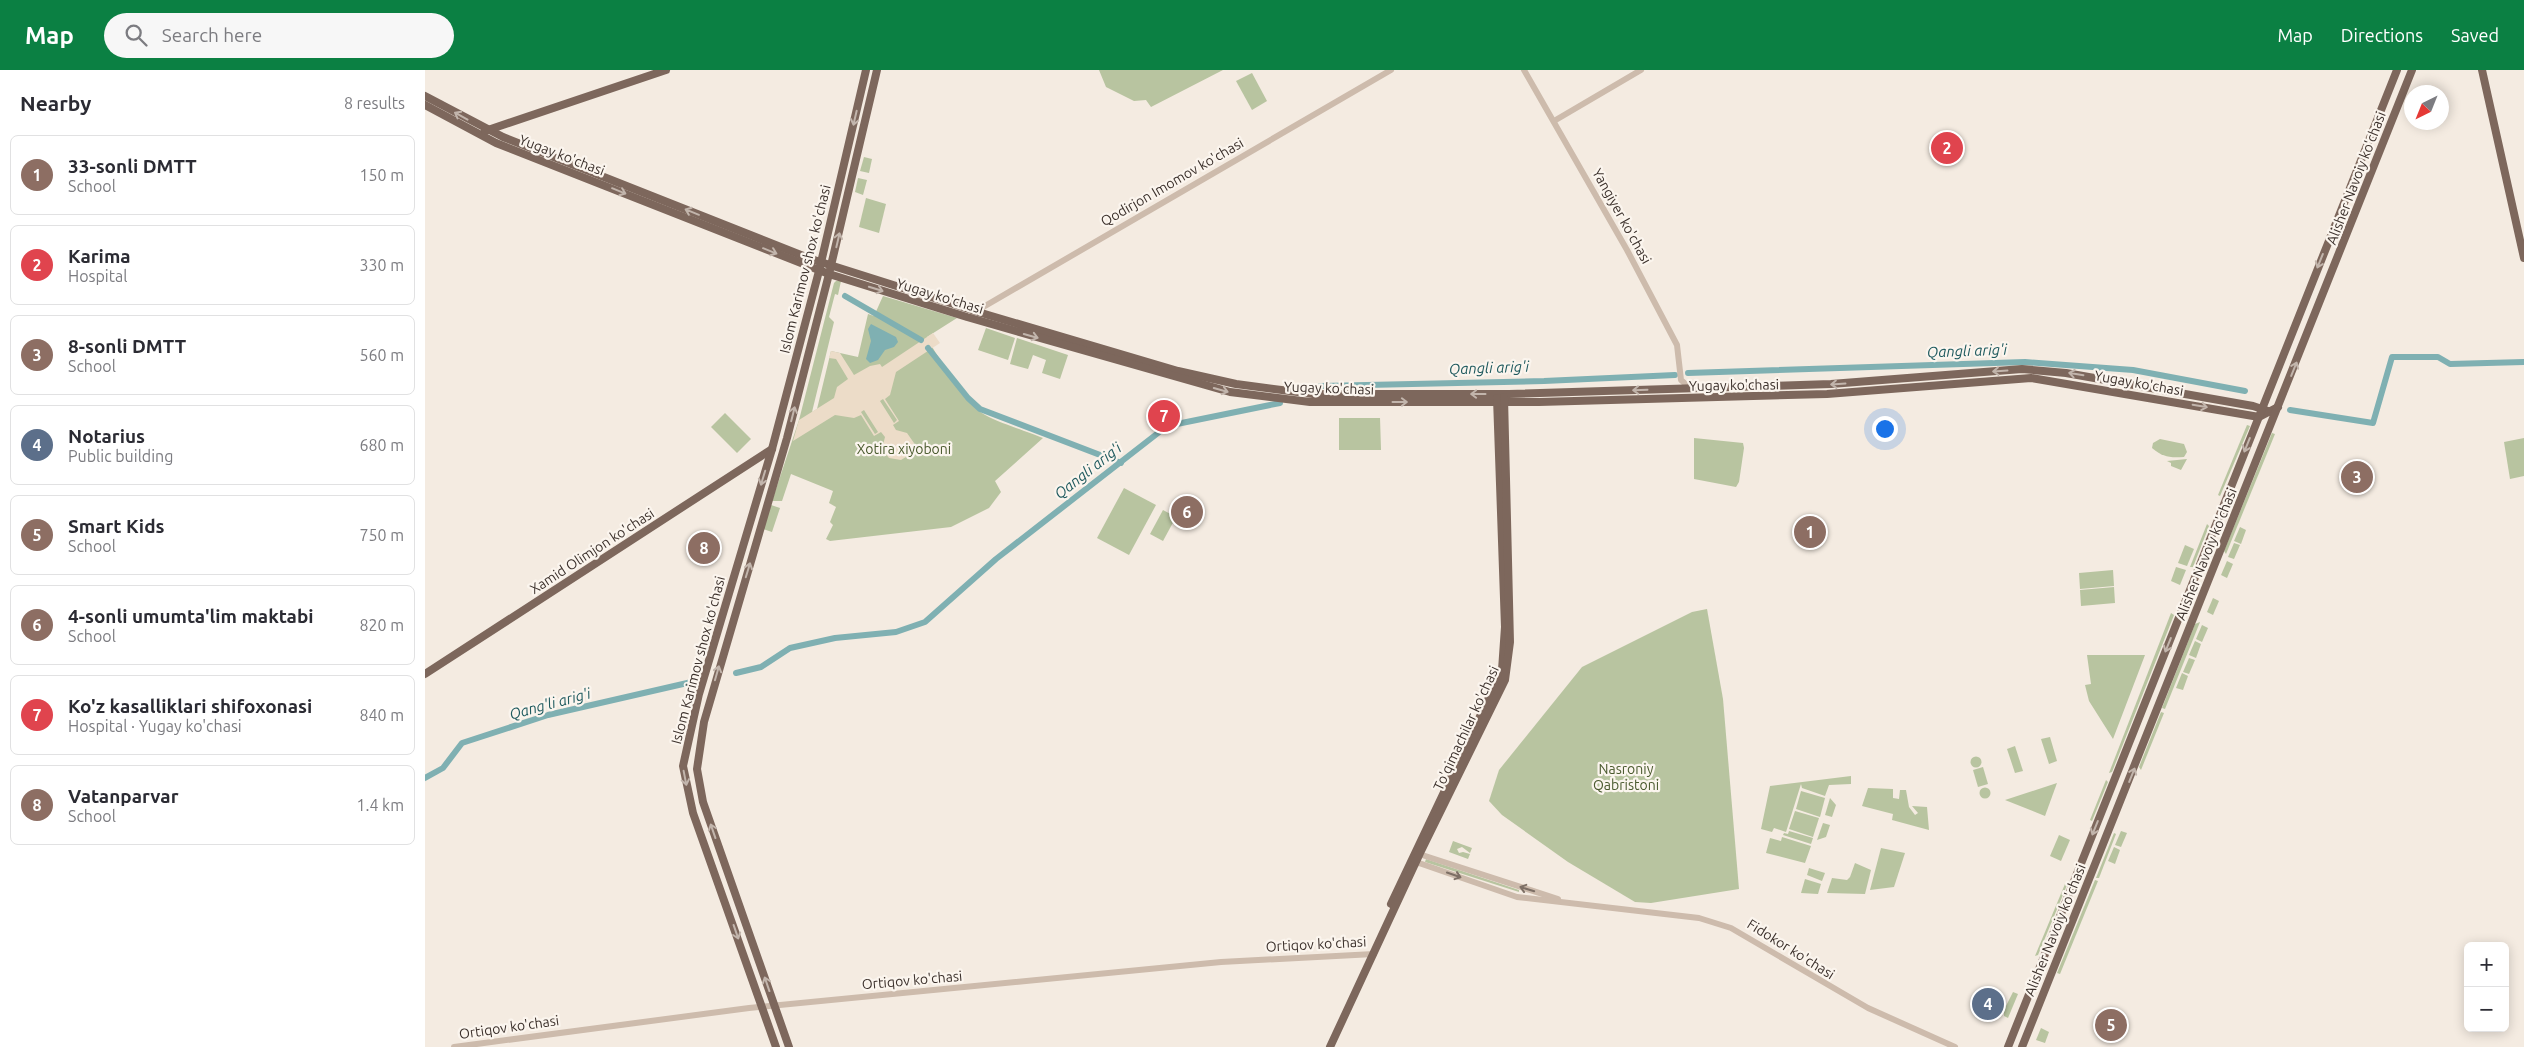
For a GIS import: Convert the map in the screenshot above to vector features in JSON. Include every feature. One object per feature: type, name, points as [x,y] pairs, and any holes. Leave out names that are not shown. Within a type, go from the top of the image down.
[{"type":"main road","points":[[476,134],[666,70]]},
{"type":"main road","name":"Islom Karimov shox ko'chasi","points":[[776,1047],[693,813],[684,775],[691,727],[772,449],[820,267],[866,70]]},
{"type":"main road","name":"Islom Karimov shox ko'chasi","points":[[789,1047],[703,802],[697,769],[704,722],[787,438],[830,270],[877,70]]},
{"type":"main road","name":"Alisher Navoiy ko'chasi","points":[[2008,1047],[2105,803],[2264,414],[2329,238],[2397,70]]},
{"type":"main road","name":"Alisher Navoiy ko'chasi","points":[[2022,1047],[2269,430],[2264,414],[2344,244],[2411,70]]},
{"type":"main road","points":[[2482,70],[2524,258]]},
{"type":"main road","name":"Yugay ko'chasi","points":[[425,96],[488,130],[820,267]]},
{"type":"main road","name":"Yugay ko'chasi","points":[[425,105],[476,134],[820,267],[1178,371],[1236,384],[1313,394],[1500,398],[1673,388],[1831,384],[2022,369],[2065,373],[2264,414]]},
{"type":"main road","points":[[2329,238],[2344,244]]},
{"type":"main road","name":"Yugay ko'chasi","points":[[830,270],[967,317],[1231,392],[1310,402],[1827,394],[2031,378],[2264,414]]},
{"type":"main road","name":"To'qimachilar ko'chasi","points":[[1411,862],[1419,852],[1507,672],[1510,642],[1500,398]]},
{"type":"main road","name":"To'qimachilar ko'chasi","points":[[1329,1047],[1411,862],[1502,670],[1505,627],[1500,398]]},
{"type":"main road","name":"Xamid Olimjon ko'chasi","points":[[425,674],[772,449]]},
{"type":"main road","points":[[723,612],[722,617],[726,621],[731,621],[734,617]]},
{"type":"main road","points":[[2105,803],[2118,808]]},
{"type":"main road","name":"To'qimachilar ko'chasi","points":[[1324,1047],[1371,954]]},
{"type":"street","name":"Qodirjon Imomov ko'chasi","points":[[967,317],[1391,70]]},
{"type":"street","name":"Yangiyer ko'chasi","points":[[1524,70],[1627,250],[1677,345],[1681,380]]},
{"type":"street","points":[[1554,121],[1641,70]]},
{"type":"street","points":[[1673,388],[1681,380]]},
{"type":"street","name":"Yugay ko'chasi","points":[[1681,380],[1689,388]]},
{"type":"street","name":"Fidokor ko'chasi","points":[[1419,852],[1574,904]]},
{"type":"street","name":"Fidokor ko'chasi","points":[[1411,862],[1419,863],[1517,897],[1699,918],[1731,928],[1868,1008],[1955,1047]]},
{"type":"street","name":"Ortiqov ko'chasi","points":[[453,1047],[763,1007],[1221,962],[1371,954]]},
{"type":"green space","points":[[1099,70],[1223,70],[1151,107],[1146,100],[1134,101],[1106,87]]},
{"type":"green space","points":[[1252,73],[1267,101],[1252,110],[1236,81]]},
{"type":"green space","points":[[864,157],[872,159],[869,173],[860,171]]},
{"type":"green space","points":[[858,178],[867,180],[863,195],[855,192]]},
{"type":"green space","points":[[866,198],[886,204],[879,233],[859,227]]},
{"type":"green space","name":"Xotira xiyoboni","points":[[836,281],[841,281],[838,295],[835,294],[829,317],[834,322],[812,412],[817,409],[831,351],[858,357],[868,314],[874,316],[883,296],[957,318],[927,337],[952,377],[982,413],[1043,438],[995,481],[1001,492],[989,508],[951,527],[830,541],[826,539],[833,525],[830,522],[836,507],[829,503],[833,491],[791,474],[782,501],[772,501],[799,420]]},
{"type":"green space","points":[[986,328],[1015,338],[1008,360],[978,350]]},
{"type":"green space","points":[[1017,338],[1068,355],[1060,379],[1042,373],[1046,360],[1033,355],[1028,369],[1010,364]]},
{"type":"green space","points":[[725,413],[751,439],[737,453],[711,427]]},
{"type":"green space","points":[[1339,418],[1380,418],[1381,450],[1339,450]]},
{"type":"green space","points":[[2247,425],[2250,426],[2220,496],[2218,495]]},
{"type":"green space","points":[[2272,433],[2275,434],[2226,554],[2224,551]]},
{"type":"green space","points":[[1694,438],[1743,443],[1744,448],[1739,482],[1736,487],[1694,479]]},
{"type":"green space","points":[[2524,438],[2524,476],[2510,479],[2504,442]]},
{"type":"green space","points":[[2160,439],[2184,444],[2187,452],[2184,457],[2163,455],[2152,448],[2153,443]]},
{"type":"green space","points":[[2187,459],[2181,470],[2171,466],[2171,463],[2167,461]]},
{"type":"green space","points":[[1124,488],[1156,505],[1129,555],[1097,538]]},
{"type":"green space","points":[[771,505],[780,508],[772,532],[763,529]]},
{"type":"green space","points":[[1163,510],[1176,517],[1163,541],[1150,534]]},
{"type":"green space","points":[[2207,524],[2209,526],[2193,567],[2190,567]]},
{"type":"green space","points":[[2240,527],[2246,530],[2241,544],[2234,541]]},
{"type":"green space","points":[[2234,543],[2240,545],[2234,559],[2228,557]]},
{"type":"green space","points":[[2185,545],[2194,549],[2187,566],[2178,563]]},
{"type":"green space","points":[[2227,561],[2233,564],[2227,578],[2221,575]]},
{"type":"green space","points":[[2176,567],[2186,570],[2180,585],[2171,581]]},
{"type":"green space","points":[[2113,570],[2114,586],[2080,589],[2079,573]]},
{"type":"green space","points":[[2114,587],[2115,603],[2081,606],[2080,590]]},
{"type":"green space","points":[[2213,598],[2219,601],[2213,615],[2207,612]]},
{"type":"green space","name":"Nasroniy Qabristoni","points":[[1707,609],[1723,699],[1739,889],[1651,903],[1635,902],[1568,862],[1502,815],[1489,801],[1499,770],[1582,667],[1692,612]]},
{"type":"green space","points":[[2171,613],[2174,615],[2112,772],[2109,773]]},
{"type":"green space","points":[[2200,622],[2165,709],[2162,708],[2195,624]]},
{"type":"green space","points":[[2202,625],[2208,628],[2202,642],[2196,639]]},
{"type":"green space","points":[[2195,641],[2201,644],[2196,658],[2189,655]]},
{"type":"green space","points":[[2087,655],[2145,655],[2113,739],[2089,701],[2085,685],[2091,684]]},
{"type":"green space","points":[[2189,658],[2195,660],[2189,674],[2183,672]]},
{"type":"green space","points":[[2182,673],[2188,676],[2183,690],[2176,688]]},
{"type":"green space","points":[[2161,712],[2164,713],[2141,770],[2139,767]]},
{"type":"green space","points":[[2050,737],[2057,761],[2049,764],[2041,739]]},
{"type":"green space","points":[[2015,746],[2023,771],[2015,773],[2007,749]]},
{"type":"green space","points":[[1974,757],[1978,757],[1981,762],[1980,766],[1974,767],[1971,764],[1971,760]]},
{"type":"green space","points":[[1983,767],[1988,784],[1978,787],[1973,770]]},
{"type":"green space","points":[[1851,776],[1851,784],[1829,785],[1825,796],[1802,788],[1801,784],[1786,832],[1774,828],[1772,832],[1761,829],[1770,786]]},
{"type":"green space","points":[[2106,780],[2108,782],[2092,821],[2090,820]]},
{"type":"green space","points":[[2057,783],[2045,816],[2005,800]]},
{"type":"green space","points":[[1868,788],[1893,789],[1893,798],[1899,799],[1900,790],[1906,790],[1909,807],[1915,815],[1918,813],[1912,806],[1927,807],[1929,830],[1892,820],[1893,814],[1862,806]]},
{"type":"green space","points":[[1983,788],[1987,788],[1990,793],[1989,797],[1983,798],[1980,795],[1980,791]]},
{"type":"green space","points":[[1801,791],[1825,798],[1820,817],[1796,809]]},
{"type":"green space","points":[[1830,798],[1836,805],[1832,817],[1825,815]]},
{"type":"green space","points":[[1795,811],[1819,818],[1813,837],[1789,829]]},
{"type":"green space","points":[[1823,823],[1830,825],[1826,837],[1817,840]]},
{"type":"green space","points":[[1789,831],[1813,838],[1811,844],[1783,835],[1784,833],[1788,834]]},
{"type":"green space","points":[[2121,831],[2127,833],[2121,847],[2115,845]]},
{"type":"green space","points":[[2114,833],[2116,834],[2099,878],[2096,878]]},
{"type":"green space","points":[[2059,835],[2070,840],[2061,861],[2050,856]]},
{"type":"green space","points":[[1782,837],[1811,846],[1805,863],[1766,853],[1770,838],[1781,841]]},
{"type":"green space","points":[[1453,841],[1472,848],[1470,853],[1462,847],[1457,849],[1459,853],[1470,854],[1468,859],[1449,852]]},
{"type":"green space","points":[[2114,847],[2120,850],[2115,864],[2108,861]]},
{"type":"green space","points":[[1881,848],[1905,853],[1894,887],[1870,890]]},
{"type":"green space","points":[[1426,859],[1519,890],[1519,892],[1425,862]]},
{"type":"green space","points":[[1855,863],[1871,870],[1865,894],[1827,893],[1832,878],[1847,880]]},
{"type":"green space","points":[[1809,868],[1825,873],[1822,881],[1807,875]]},
{"type":"green space","points":[[1805,879],[1821,884],[1818,894],[1801,893]]},
{"type":"green space","points":[[2095,880],[2098,881],[2060,974],[2057,973]]},
{"type":"green space","points":[[2065,884],[2067,885],[2038,955],[2035,956]]},
{"type":"green space","points":[[2013,992],[2018,994],[2008,1018],[2004,1016],[2004,1010]]},
{"type":"green space","points":[[2041,1028],[2049,1032],[2045,1043],[2036,1040]]},
{"type":"shaded area","points":[[933,333],[940,343],[896,372],[890,395],[885,399],[899,421],[893,425],[896,430],[907,433],[914,443],[911,454],[901,460],[889,458],[882,449],[885,437],[881,432],[874,436],[861,415],[854,418],[835,415],[793,441],[799,420],[834,398],[837,387],[848,379],[836,359],[829,358],[831,351],[840,353],[854,375],[870,366],[880,364],[882,367]],"holes":[[[883,399],[897,420],[894,423],[880,401]],[[864,410],[878,432],[875,434],[861,412]]]},
{"type":"water","points":[[871,324],[896,337],[898,342],[894,347],[885,350],[878,360],[870,363],[866,359],[871,341],[868,329]]},
{"type":"waterway","points":[[845,296],[921,340]]},
{"type":"waterway","points":[[928,348],[968,398],[980,409],[1121,463]]},
{"type":"waterway","name":"Qangli arig'i","points":[[2290,410],[2373,423],[2392,357],[2438,357],[2450,364],[2524,362]]},
{"type":"waterway","name":"Qangli arig'i","points":[[1688,373],[2025,362],[2133,370],[2245,391]]},
{"type":"waterway","name":"Qangli arig'i","points":[[1305,391],[1321,386],[1544,381],[1675,375]]},
{"type":"waterway","name":"Qangli arig'i","points":[[736,673],[761,667],[790,648],[835,638],[896,632],[925,622],[996,559],[1167,426],[1280,403]]},
{"type":"waterway","name":"Qang'li arig'i","points":[[425,778],[443,768],[462,743],[548,715],[696,681]]},
{"type":"place","name":"Karima","points":[[1947,148]]},
{"type":"place","name":"Ko'z kasalliklari shifoxonasi","points":[[1164,416]]},
{"type":"place","name":"8-sonli DMTT","points":[[2357,477]]},
{"type":"place","name":"4-sonli umumta'lim maktabi","points":[[1187,512]]},
{"type":"place","name":"33-sonli DMTT","points":[[1810,532]]},
{"type":"place","name":"Vatanparvar","points":[[704,548]]},
{"type":"place","name":"Notarius","points":[[1988,1004]]},
{"type":"place","name":"Smart Kids","points":[[2111,1025]]}]
